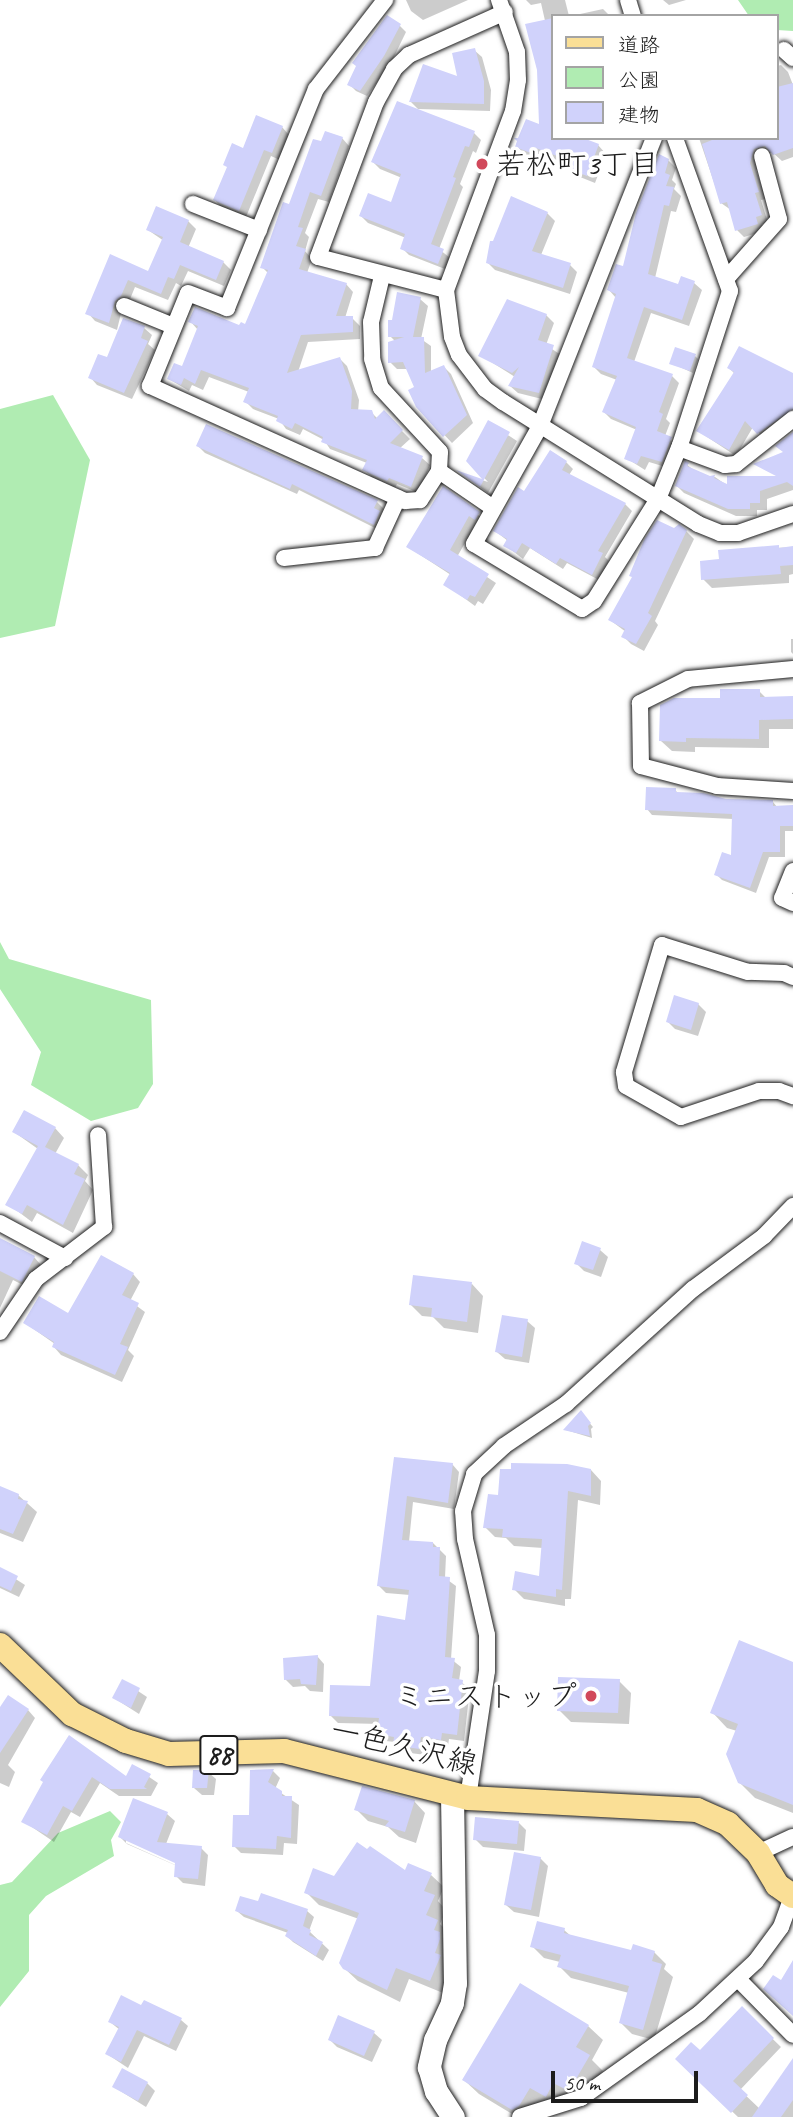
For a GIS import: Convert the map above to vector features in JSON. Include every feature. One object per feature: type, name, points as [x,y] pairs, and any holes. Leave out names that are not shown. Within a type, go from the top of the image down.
[{"type":"main road","name":"一色久沢線","points":[[0,1645],[72,1714],[126,1741],[169,1754],[264,1751],[306,1755],[460,1797],[697,1810],[728,1824],[758,1853],[777,1885],[793,1896]]},
{"type":"street","points":[[382,276],[371,322],[372,359],[381,388],[440,452],[439,471],[420,500],[398,498],[149,386],[188,293],[228,308],[316,89],[385,0]]},
{"type":"street","points":[[446,290],[382,276],[318,257],[376,102],[394,69],[409,55],[502,6],[517,52],[518,80],[513,111],[446,290],[452,337],[470,372],[485,389],[540,428],[698,524],[720,533],[753,530],[793,514]]},
{"type":"street","points":[[653,140],[540,428],[474,544],[582,609],[594,601],[657,499],[678,449],[730,291],[676,140]]},
{"type":"street","points":[[726,279],[779,219],[762,156]]},
{"type":"street","points":[[193,204],[259,230]]},
{"type":"street","points":[[124,306],[173,326]]},
{"type":"street","points":[[678,449],[725,465],[736,464],[793,419]]},
{"type":"street","points":[[439,471],[493,508]]},
{"type":"street","points":[[284,558],[375,548],[398,498]]},
{"type":"street","points":[[793,670],[688,679],[640,703],[641,766],[717,786],[793,791]]},
{"type":"street","points":[[793,871],[782,898],[793,903]]},
{"type":"street","points":[[793,976],[784,973],[748,972],[662,945],[624,1072],[626,1086],[681,1117],[760,1091],[779,1091],[793,1096]]},
{"type":"street","points":[[0,1332],[36,1279],[104,1227],[98,1135]]},
{"type":"street","points":[[452,2117],[436,2091],[429,2067],[435,2040],[452,2003],[455,1983],[460,1797],[487,1671],[487,1635],[465,1539],[463,1511],[474,1474],[504,1446],[566,1404],[693,1289],[764,1236],[793,1206]]},
{"type":"street","points":[[0,1223],[65,1258]]},
{"type":"street","points":[[758,1853],[793,1837]]},
{"type":"street","points":[[520,2117],[581,2098],[700,2013],[738,1979],[781,1927],[793,1896]]},
{"type":"street","points":[[738,1979],[793,2035]]},
{"type":"green space","points":[[738,0],[793,0],[793,31],[779,30],[779,14],[748,14]]},
{"type":"green space","points":[[53,395],[90,460],[55,626],[0,638],[0,409]]},
{"type":"green space","points":[[0,942],[9,959],[151,1000],[153,1084],[138,1108],[91,1121],[31,1085],[41,1052],[0,989]]},
{"type":"green space","points":[[110,1811],[121,1822],[111,1840],[114,1856],[46,1896],[29,1915],[29,1971],[0,2007],[0,1885],[12,1882],[58,1833]]},
{"type":"building","points":[[387,15],[401,24],[384,56],[360,91],[347,85],[356,66],[352,63]]},
{"type":"building","points":[[552,18],[552,140],[588,140],[599,144],[587,176],[570,169],[573,162],[533,147],[531,153],[515,147],[517,141],[514,138],[518,138],[526,119],[539,124],[537,70],[525,24]]},
{"type":"building","points":[[475,48],[484,81],[484,104],[409,102],[423,64],[457,76],[452,53]]},
{"type":"building","points":[[793,83],[793,148],[773,155],[765,146],[754,149],[750,163],[759,192],[755,193],[762,215],[756,217],[758,224],[735,231],[727,202],[720,204],[702,144],[712,140],[779,140],[779,86]]},
{"type":"building","points":[[397,101],[475,131],[469,147],[465,146],[431,244],[444,249],[438,264],[400,249],[405,234],[359,216],[368,193],[391,202],[401,174],[371,162]]},
{"type":"building","points":[[256,115],[283,126],[272,153],[264,150],[239,211],[213,200],[227,167],[223,165],[232,143],[243,148]]},
{"type":"building","points":[[325,131],[343,137],[321,196],[310,192],[298,227],[303,228],[296,246],[306,249],[299,269],[347,283],[336,316],[353,316],[353,332],[301,335],[287,373],[340,357],[352,391],[351,409],[372,410],[375,419],[384,410],[403,430],[390,443],[423,456],[411,487],[389,478],[387,481],[362,470],[367,460],[321,442],[323,437],[295,423],[292,429],[276,421],[278,416],[243,402],[249,388],[201,370],[195,384],[184,378],[181,385],[167,379],[174,363],[182,366],[198,326],[188,322],[195,307],[239,325],[241,322],[245,324],[268,270],[260,268],[283,202],[289,204],[313,139],[321,141]]},
{"type":"building","points":[[659,154],[669,159],[665,173],[670,175],[666,186],[674,187],[669,206],[664,205],[648,274],[678,284],[681,276],[695,281],[682,320],[644,307],[627,358],[673,374],[659,412],[663,414],[657,431],[672,437],[662,462],[641,456],[637,464],[624,459],[636,427],[602,412],[617,376],[592,367],[616,294],[607,290],[616,264],[623,266],[636,213]]},
{"type":"building","points":[[511,196],[548,212],[532,251],[571,263],[563,288],[486,263],[490,241],[493,241]]},
{"type":"building","points":[[156,206],[189,220],[180,242],[224,261],[216,280],[180,265],[174,279],[168,277],[161,294],[128,280],[121,296],[115,301],[109,323],[85,314],[110,254],[148,271],[163,237],[146,230]]},
{"type":"building","points":[[397,292],[421,297],[413,337],[424,337],[425,373],[444,365],[467,415],[443,437],[416,407],[408,390],[414,387],[403,362],[388,363],[388,342],[404,337],[388,337],[388,320],[392,320]]},
{"type":"building","points":[[507,299],[547,314],[538,340],[554,345],[539,393],[508,386],[519,367],[512,373],[478,356]]},
{"type":"building","points":[[123,318],[145,326],[141,338],[148,341],[124,393],[88,378],[98,354],[107,357]]},
{"type":"building","points":[[739,346],[793,373],[793,409],[757,434],[745,421],[729,450],[696,431],[734,372],[727,368]]},
{"type":"building","points":[[675,347],[696,354],[690,371],[669,364]]},
{"type":"building","points":[[488,420],[510,432],[480,487],[456,470],[482,479],[466,461]]},
{"type":"building","points":[[206,424],[378,500],[374,508],[380,511],[374,525],[292,484],[290,489],[196,446]]},
{"type":"building","points":[[793,432],[793,486],[787,482],[760,491],[760,503],[750,503],[750,509],[728,509],[675,486],[685,461],[689,463],[687,466],[710,476],[715,475],[714,478],[727,484],[727,476],[776,476],[753,464],[783,452],[775,446]]},
{"type":"building","points":[[550,450],[567,461],[562,470],[626,503],[598,551],[603,553],[592,575],[560,558],[556,564],[522,543],[516,553],[503,546],[507,539],[493,531],[518,487],[524,491]]},
{"type":"building","points":[[443,486],[480,512],[475,520],[469,516],[450,550],[489,574],[475,597],[470,595],[467,600],[443,585],[450,573],[406,547]]},
{"type":"building","points":[[657,520],[674,528],[679,524],[687,530],[648,613],[652,616],[636,644],[621,637],[625,629],[608,620],[632,577],[629,576],[644,540]]},
{"type":"building","points":[[779,545],[779,548],[793,546],[793,565],[780,566],[781,574],[701,580],[700,561],[719,559],[718,550]]},
{"type":"building","points":[[720,689],[760,689],[760,697],[793,696],[793,719],[759,720],[759,739],[686,738],[686,742],[659,741],[660,705],[674,698],[720,698]]},
{"type":"building","points":[[646,787],[676,788],[676,792],[703,793],[726,799],[773,800],[773,806],[793,805],[793,826],[780,826],[780,852],[763,852],[750,888],[714,875],[722,852],[731,855],[732,814],[645,810]]},
{"type":"building","points":[[674,995],[699,1003],[691,1030],[666,1022]]},
{"type":"building","points":[[24,1110],[56,1127],[45,1147],[79,1164],[74,1174],[85,1179],[63,1225],[27,1205],[22,1214],[5,1205],[38,1146],[12,1132]]},
{"type":"building","points":[[0,1238],[35,1256],[22,1282],[0,1271]]},
{"type":"building","points":[[582,1241],[601,1248],[593,1270],[574,1264]]},
{"type":"building","points":[[101,1255],[134,1273],[122,1295],[139,1303],[120,1344],[128,1347],[115,1375],[52,1347],[54,1342],[23,1323],[39,1296],[68,1313]]},
{"type":"building","points":[[413,1275],[472,1282],[467,1322],[431,1317],[432,1308],[409,1305]]},
{"type":"building","points":[[502,1315],[528,1319],[522,1357],[495,1352]]},
{"type":"building","points":[[581,1410],[591,1423],[588,1426],[590,1436],[563,1430]]},
{"type":"building","points":[[394,1457],[453,1463],[448,1503],[407,1496],[402,1540],[433,1542],[433,1547],[440,1547],[439,1576],[450,1577],[445,1657],[455,1658],[452,1678],[463,1680],[457,1735],[442,1733],[441,1740],[421,1737],[419,1749],[393,1745],[394,1737],[377,1734],[379,1718],[329,1716],[330,1685],[370,1686],[377,1615],[405,1620],[409,1590],[377,1586]]},
{"type":"building","points":[[511,1463],[567,1464],[591,1469],[591,1496],[568,1491],[562,1590],[556,1589],[556,1597],[512,1590],[515,1571],[539,1576],[542,1539],[502,1537],[503,1529],[483,1528],[488,1494],[498,1495],[500,1469],[511,1469]]},
{"type":"building","points":[[0,1486],[19,1494],[18,1499],[28,1501],[13,1534],[0,1529]]},
{"type":"building","points":[[0,1567],[18,1576],[11,1591],[0,1586]]},
{"type":"building","points":[[739,1640],[793,1662],[793,1805],[738,1783],[726,1754],[738,1724],[710,1713]]},
{"type":"building","points":[[318,1655],[316,1685],[301,1684],[300,1679],[284,1680],[283,1658]]},
{"type":"building","points":[[558,1677],[620,1679],[618,1713],[557,1711]]},
{"type":"building","points":[[122,1679],[140,1688],[131,1708],[112,1698]]},
{"type":"building","points":[[8,1695],[29,1709],[0,1753],[0,1707]]},
{"type":"building","points":[[69,1735],[126,1776],[132,1764],[151,1774],[144,1787],[147,1789],[110,1789],[92,1777],[72,1811],[63,1806],[47,1835],[21,1822],[43,1782],[40,1780]]},
{"type":"building","points":[[274,1769],[268,1782],[282,1791],[282,1796],[292,1796],[291,1838],[277,1836],[276,1849],[232,1847],[233,1815],[249,1815],[250,1770]]},
{"type":"building","points":[[193,1770],[209,1770],[207,1788],[192,1788]]},
{"type":"building","points":[[362,1786],[415,1800],[405,1832],[385,1826],[389,1821],[354,1810]]},
{"type":"building","points":[[133,1798],[168,1812],[157,1842],[202,1846],[198,1879],[174,1877],[175,1863],[118,1837]]},
{"type":"building","points":[[475,1817],[519,1821],[517,1844],[473,1840]]},
{"type":"building","points":[[357,1842],[367,1849],[370,1846],[405,1870],[408,1863],[432,1873],[424,1891],[435,1895],[426,1915],[438,1920],[434,1930],[440,1932],[440,1939],[435,1953],[441,1955],[430,1981],[396,1968],[387,1990],[343,1969],[339,1963],[359,1913],[304,1893],[313,1868],[334,1876]]},
{"type":"building","points":[[514,1852],[541,1857],[531,1910],[504,1905]]},
{"type":"building","points":[[261,1893],[308,1909],[303,1926],[311,1930],[309,1935],[323,1942],[316,1956],[285,1936],[288,1930],[235,1911],[240,1896],[258,1901]]},
{"type":"building","points":[[537,1921],[565,1928],[564,1933],[631,1950],[633,1944],[655,1951],[652,1961],[662,1964],[643,2030],[619,2023],[629,1986],[557,1967],[561,1955],[530,1947]]},
{"type":"building","points":[[793,1960],[793,2016],[763,1989],[773,1975],[781,1980]]},
{"type":"building","points":[[520,1983],[589,2025],[576,2047],[590,2055],[569,2091],[553,2083],[546,2097],[530,2088],[519,2106],[512,2110],[462,2080]]},
{"type":"building","points":[[121,1995],[141,2005],[144,2000],[182,2018],[169,2045],[137,2030],[121,2062],[105,2054],[119,2027],[108,2022]]},
{"type":"building","points":[[742,2006],[774,2038],[733,2081],[748,2095],[731,2113],[675,2059],[691,2042],[700,2050]]},
{"type":"building","points":[[338,2015],[375,2031],[364,2056],[328,2040]]},
{"type":"building","points":[[793,2058],[793,2100],[781,2117],[752,2117]]},
{"type":"building","points":[[122,2068],[148,2082],[138,2101],[112,2087]]},
{"type":"place","name":"若松町3丁目","points":[[482,164]]},
{"type":"place","name":"ミニストップ","points":[[591,1696]]}]
